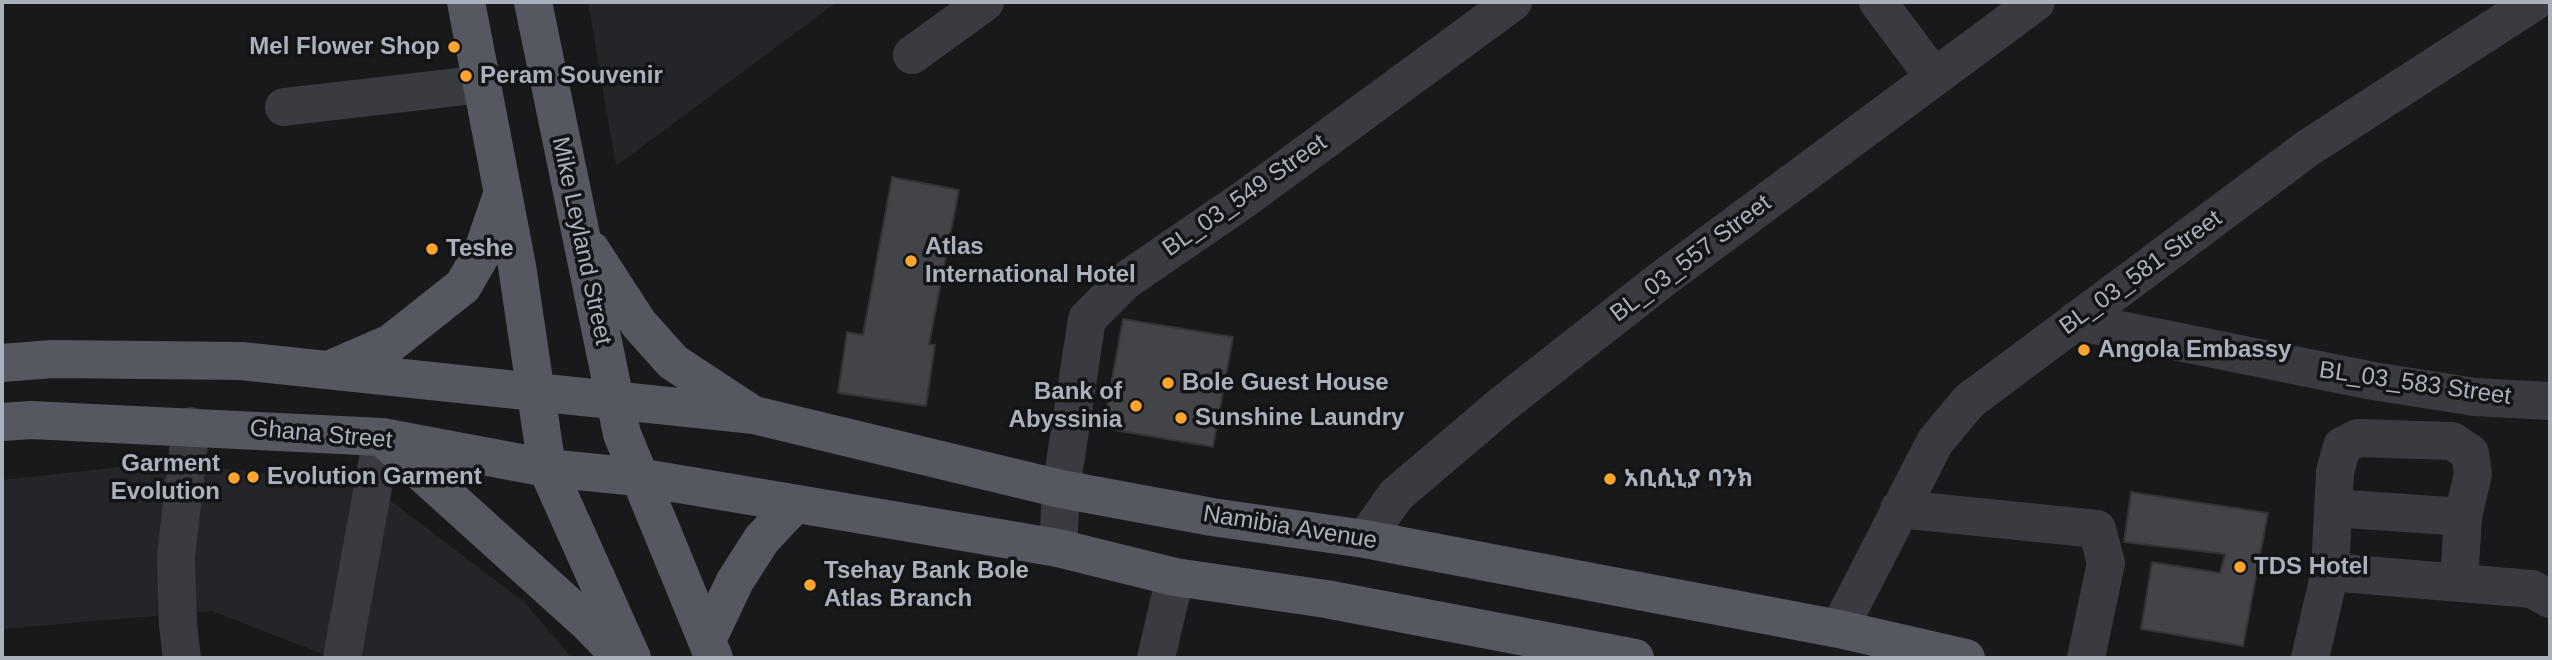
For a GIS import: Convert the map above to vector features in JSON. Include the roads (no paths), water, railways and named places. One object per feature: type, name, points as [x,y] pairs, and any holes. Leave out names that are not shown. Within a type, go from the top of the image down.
[{"type":"main road","points":[[466,2],[517,266],[547,468],[632,658]]},
{"type":"main road","name":"Mike Leyland Street","points":[[533,2],[614,401],[638,477],[711,649]]},
{"type":"main road","points":[[329,369],[391,343],[463,286],[482,253],[502,195]]},
{"type":"main road","points":[[579,231],[639,324],[673,362],[754,415]]},
{"type":"main road","points":[[2,363],[52,359],[150,358],[241,361],[614,401]]},
{"type":"main road","name":"Namibia Avenue","points":[[614,401],[754,415],[1060,489],[1212,517],[1365,539],[1839,629],[1966,658]]},
{"type":"main road","name":"Ghana Street","points":[[2,422],[32,420],[191,426],[382,437],[547,468],[638,477]]},
{"type":"main road","points":[[382,437],[589,624],[622,658]]},
{"type":"main road","points":[[638,477],[1058,548],[1175,577],[1326,599],[1635,658]]},
{"type":"main road","points":[[711,649],[735,581],[762,539],[794,505]]},
{"type":"street","points":[[912,55],[985,2]]},
{"type":"street","name":"BL_03_549 Street","points":[[1058,548],[1060,489],[1087,319],[1125,281],[1246,198],[1513,2]]},
{"type":"street","points":[[1878,2],[1934,77]]},
{"type":"street","name":"BL_03_557 Street","points":[[1365,539],[1396,495],[1503,404],[1661,280],[2036,2]]},
{"type":"street","name":"BL_03_581 Street","points":[[1839,629],[1872,571],[1899,509],[1935,442],[1969,401],[2308,148],[2534,2]]},
{"type":"street","points":[[284,107],[483,84]]},
{"type":"street","name":"BL_03_583 Street","points":[[2075,321],[2373,381],[2475,397],[2550,401]]},
{"type":"street","points":[[182,658],[176,556],[191,426]]},
{"type":"street","points":[[342,658],[382,437]]},
{"type":"street","points":[[2310,658],[2330,572],[2335,472],[2342,446],[2358,438],[2452,442],[2470,453],[2473,474],[2463,517],[2459,581]]},
{"type":"street","points":[[2333,508],[2463,517]]},
{"type":"street","points":[[1899,509],[2097,529],[2106,563],[2086,658]]},
{"type":"street","points":[[2330,572],[2532,589],[2550,599]]},
{"type":"street","points":[[1156,658],[1175,577]]},
{"type":"place","name":"Mel Flower Shop","points":[[454,47]]},
{"type":"place","name":"Peram Souvenir","points":[[466,76]]},
{"type":"place","name":"Teshe","points":[[432,249]]},
{"type":"place","name":"Atlas International Hotel","points":[[911,261]]},
{"type":"place","name":"Angola Embassy","points":[[2084,350]]},
{"type":"place","name":"Bole Guest House","points":[[1168,383]]},
{"type":"place","name":"Bank of Abyssinia","points":[[1136,406]]},
{"type":"place","name":"Sunshine Laundry","points":[[1181,418]]},
{"type":"place","name":"Evolution Garment","points":[[253,477]]},
{"type":"place","name":"Garment Evolution","points":[[234,478]]},
{"type":"place","name":"አቢሲኒያ ባንክ","points":[[1610,479]]},
{"type":"place","name":"TDS Hotel","points":[[2240,567]]},
{"type":"place","name":"Tsehay Bank Bole Atlas Branch","points":[[810,585]]}]
